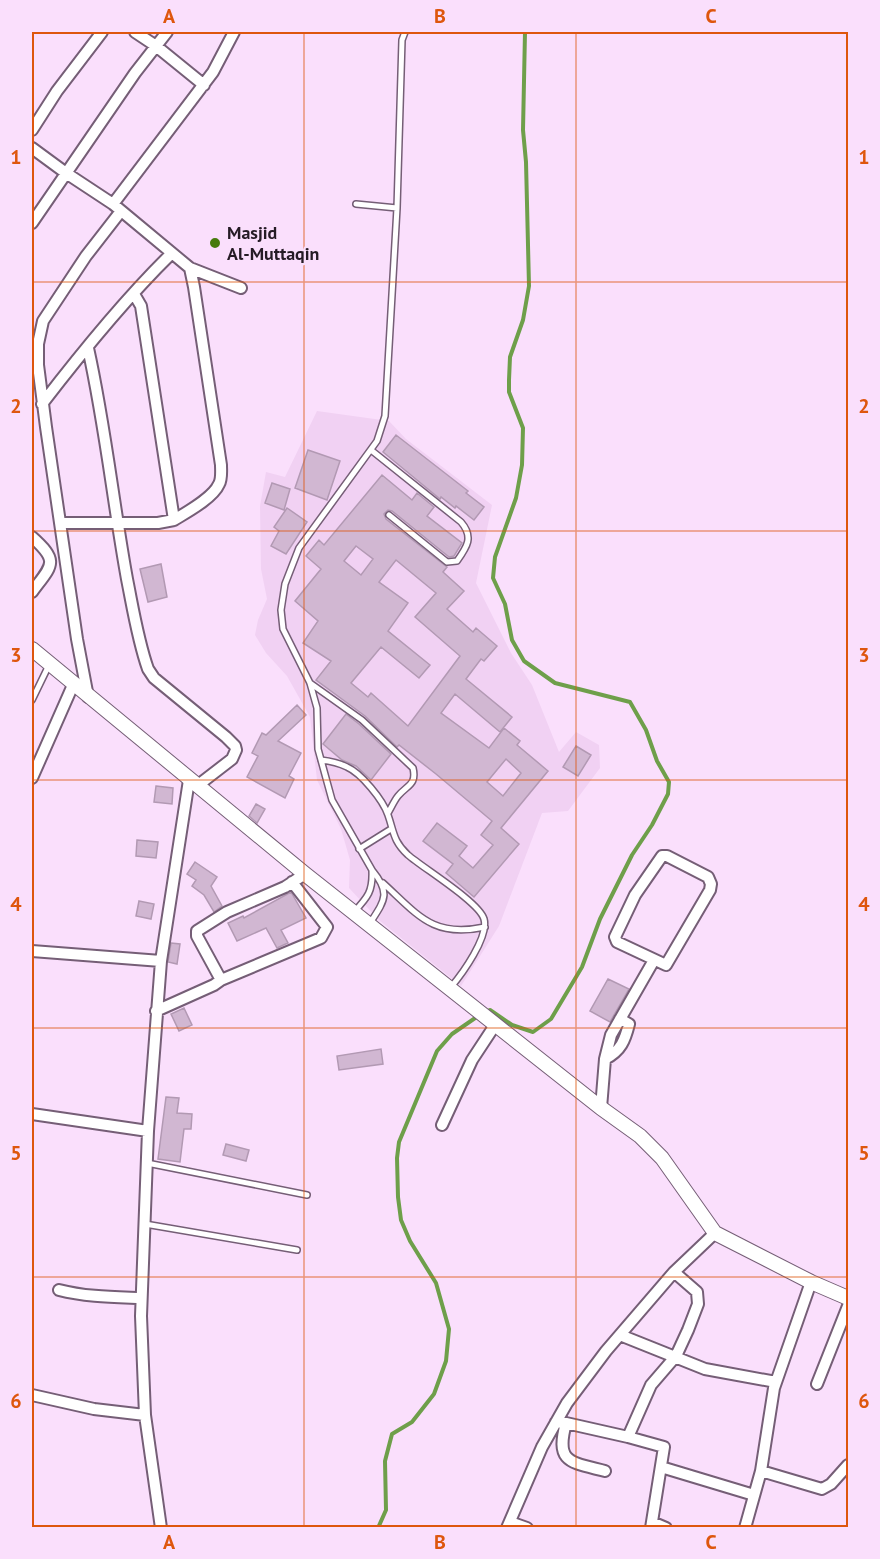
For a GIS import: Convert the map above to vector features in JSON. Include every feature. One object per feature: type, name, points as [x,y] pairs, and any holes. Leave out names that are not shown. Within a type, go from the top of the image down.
[{"type":"street","points":[[32,130],[57,91],[102,32]]},
{"type":"street","points":[[135,32],[204,85]]},
{"type":"street","points":[[32,224],[135,72],[167,32]]},
{"type":"street","points":[[88,697],[42,404],[38,344],[43,321],[117,208],[213,72],[234,32]]},
{"type":"street","points":[[32,148],[117,208],[190,268],[241,288]]},
{"type":"street","points":[[42,404],[134,294],[171,254]]},
{"type":"street","points":[[60,523],[158,523],[174,520],[196,507],[218,487],[221,465],[190,268]]},
{"type":"street","points":[[134,294],[141,306],[174,520]]},
{"type":"street","points":[[88,348],[98,394],[116,522],[130,597],[148,669],[154,678],[235,746],[236,754],[232,759],[193,783],[161,961],[156,1011],[141,1298],[145,1415],[161,1527]]},
{"type":"street","points":[[32,537],[48,552],[50,560],[47,573],[32,592]]},
{"type":"street","points":[[32,649],[305,874],[639,1136],[662,1158],[715,1233],[811,1282],[849,1298]]},
{"type":"street","points":[[32,778],[73,685]]},
{"type":"street","points":[[667,856],[708,877],[711,884],[710,890],[666,964],[654,960],[617,942],[615,937],[635,895],[659,858],[667,856]]},
{"type":"street","points":[[221,980],[197,936],[197,931],[227,912],[305,874]]},
{"type":"street","points":[[156,1011],[221,980],[321,938],[327,927],[292,882]]},
{"type":"street","points":[[32,951],[161,961]]},
{"type":"street","points":[[601,1108],[605,1059],[611,1035],[654,960]]},
{"type":"street","points":[[442,1125],[472,1060],[486,1017]]},
{"type":"street","points":[[32,1114],[148,1131]]},
{"type":"street","points":[[604,1471],[576,1464],[562,1452],[561,1422],[567,1403],[620,1335],[674,1272],[715,1233]]},
{"type":"street","points":[[628,1437],[651,1386],[675,1356],[694,1315],[699,1296],[674,1272]]},
{"type":"street","points":[[745,1527],[761,1471],[776,1382],[811,1282]]},
{"type":"street","points":[[59,1290],[85,1295],[141,1298]]},
{"type":"street","points":[[817,1384],[849,1306]]},
{"type":"street","points":[[620,1335],[705,1369],[776,1382]]},
{"type":"street","points":[[32,1395],[94,1409],[145,1415]]},
{"type":"street","points":[[561,1422],[663,1446],[651,1525],[666,1527]]},
{"type":"street","points":[[527,1527],[508,1525],[542,1447],[561,1422]]},
{"type":"street","points":[[761,1471],[822,1489],[831,1484],[849,1465]]},
{"type":"street","points":[[661,1467],[754,1495]]},
{"type":"lane","points":[[405,32],[402,40],[397,208],[385,416],[376,441],[299,548],[285,584],[281,610],[283,629],[310,683],[317,708],[321,760],[332,800],[372,870],[412,910],[436,927],[453,931],[469,931],[485,927]]},
{"type":"lane","points":[[356,204],[397,208]]},
{"type":"lane","points":[[370,450],[461,522],[469,535],[469,543],[457,561],[447,562],[389,515]]},
{"type":"lane","points":[[32,700],[50,664]]},
{"type":"lane","points":[[310,683],[362,720],[413,768],[415,777],[398,796],[388,813]]},
{"type":"lane","points":[[321,760],[349,767],[371,787],[388,813],[396,841],[408,854],[434,873],[483,916],[485,927],[482,939],[450,988]]},
{"type":"lane","points":[[359,849],[391,829]]},
{"type":"lane","points":[[354,912],[368,896],[372,884],[372,870]]},
{"type":"lane","points":[[369,924],[385,897],[383,883]]},
{"type":"lane","points":[[147,1163],[307,1195]]},
{"type":"lane","points":[[145,1224],[297,1250]]},
{"type":"shaded area","points":[[317,411],[389,421],[406,439],[492,505],[476,583],[511,653],[532,685],[559,752],[576,732],[599,745],[600,768],[568,811],[542,813],[499,926],[461,986],[380,921],[349,888],[350,860],[341,829],[317,780],[310,717],[287,676],[266,653],[255,635],[258,620],[267,599],[261,569],[260,506],[266,472],[285,477]]},
{"type":"building","points":[[396,435],[468,491],[466,493],[484,507],[474,520],[456,506],[455,508],[441,497],[440,499],[383,452]]},
{"type":"building","points":[[308,450],[340,461],[327,500],[295,488]]},
{"type":"building","points":[[382,475],[412,500],[417,493],[434,507],[427,516],[462,543],[454,556],[449,557],[392,511],[388,510],[384,514],[386,519],[447,567],[443,572],[464,591],[447,609],[473,632],[476,628],[497,646],[484,661],[481,659],[466,679],[512,717],[500,732],[455,694],[441,713],[489,748],[504,728],[520,741],[517,745],[548,771],[501,828],[519,844],[474,897],[446,873],[453,864],[423,841],[437,823],[467,846],[459,856],[473,868],[493,845],[481,835],[492,821],[399,745],[397,747],[365,716],[316,680],[331,661],[303,643],[318,621],[295,601],[321,569],[306,556],[319,540],[324,545]],"holes":[[[356,546],[373,559],[361,575],[344,561]],[[396,560],[436,593],[415,617],[460,656],[408,726],[371,693],[368,697],[351,683],[381,647],[419,678],[430,665],[388,631],[408,603],[379,582]],[[506,759],[521,773],[503,796],[487,782]]]},
{"type":"building","points":[[272,483],[290,489],[284,510],[265,503]]},
{"type":"building","points":[[287,508],[307,522],[286,554],[271,546],[279,531],[274,527]]},
{"type":"building","points":[[161,564],[167,597],[148,602],[140,569]]},
{"type":"building","points":[[297,705],[306,715],[278,741],[301,753],[289,776],[294,779],[285,798],[247,777],[258,756],[252,753],[262,733],[266,735]]},
{"type":"building","points":[[346,714],[391,754],[371,780],[356,766],[342,760],[323,744]]},
{"type":"building","points":[[576,746],[591,755],[578,776],[563,767]]},
{"type":"building","points":[[156,786],[173,788],[172,804],[154,802]]},
{"type":"building","points":[[256,804],[265,809],[257,823],[249,816]]},
{"type":"building","points":[[137,840],[158,842],[156,858],[136,856]]},
{"type":"building","points":[[195,862],[217,877],[211,886],[222,906],[214,912],[204,895],[192,886],[196,880],[187,874]]},
{"type":"building","points":[[291,892],[306,918],[281,930],[288,943],[277,948],[266,928],[237,941],[228,923],[243,916],[244,918]]},
{"type":"building","points":[[139,901],[154,904],[151,919],[136,916]]},
{"type":"building","points":[[171,943],[180,944],[177,964],[168,962]]},
{"type":"building","points":[[608,979],[629,989],[610,1022],[590,1011]]},
{"type":"building","points":[[184,1008],[192,1025],[179,1031],[171,1014]]},
{"type":"building","points":[[381,1049],[383,1064],[339,1070],[337,1056]]},
{"type":"building","points":[[166,1097],[179,1098],[177,1113],[192,1114],[191,1129],[184,1129],[180,1162],[158,1159]]},
{"type":"building","points":[[226,1144],[249,1150],[246,1161],[223,1155]]},
{"type":"waterway","points":[[485,1013],[490,1010],[512,1025],[533,1032],[551,1019],[582,967],[600,919],[632,855],[652,825],[668,794],[669,782],[657,761],[646,730],[630,702],[555,683],[524,661],[512,640],[505,604],[493,578],[495,557],[516,498],[522,465],[523,428],[509,392],[509,380],[510,357],[523,320],[529,286],[523,130],[525,32]]},
{"type":"waterway","points":[[378,1528],[386,1510],[385,1461],[392,1434],[412,1422],[434,1394],[446,1361],[449,1329],[436,1283],[410,1241],[401,1220],[398,1197],[399,1142],[437,1051],[452,1034],[478,1016]]},
{"type":"place","name":"Masjid Al-Muttaqin","points":[[215,243]]}]
